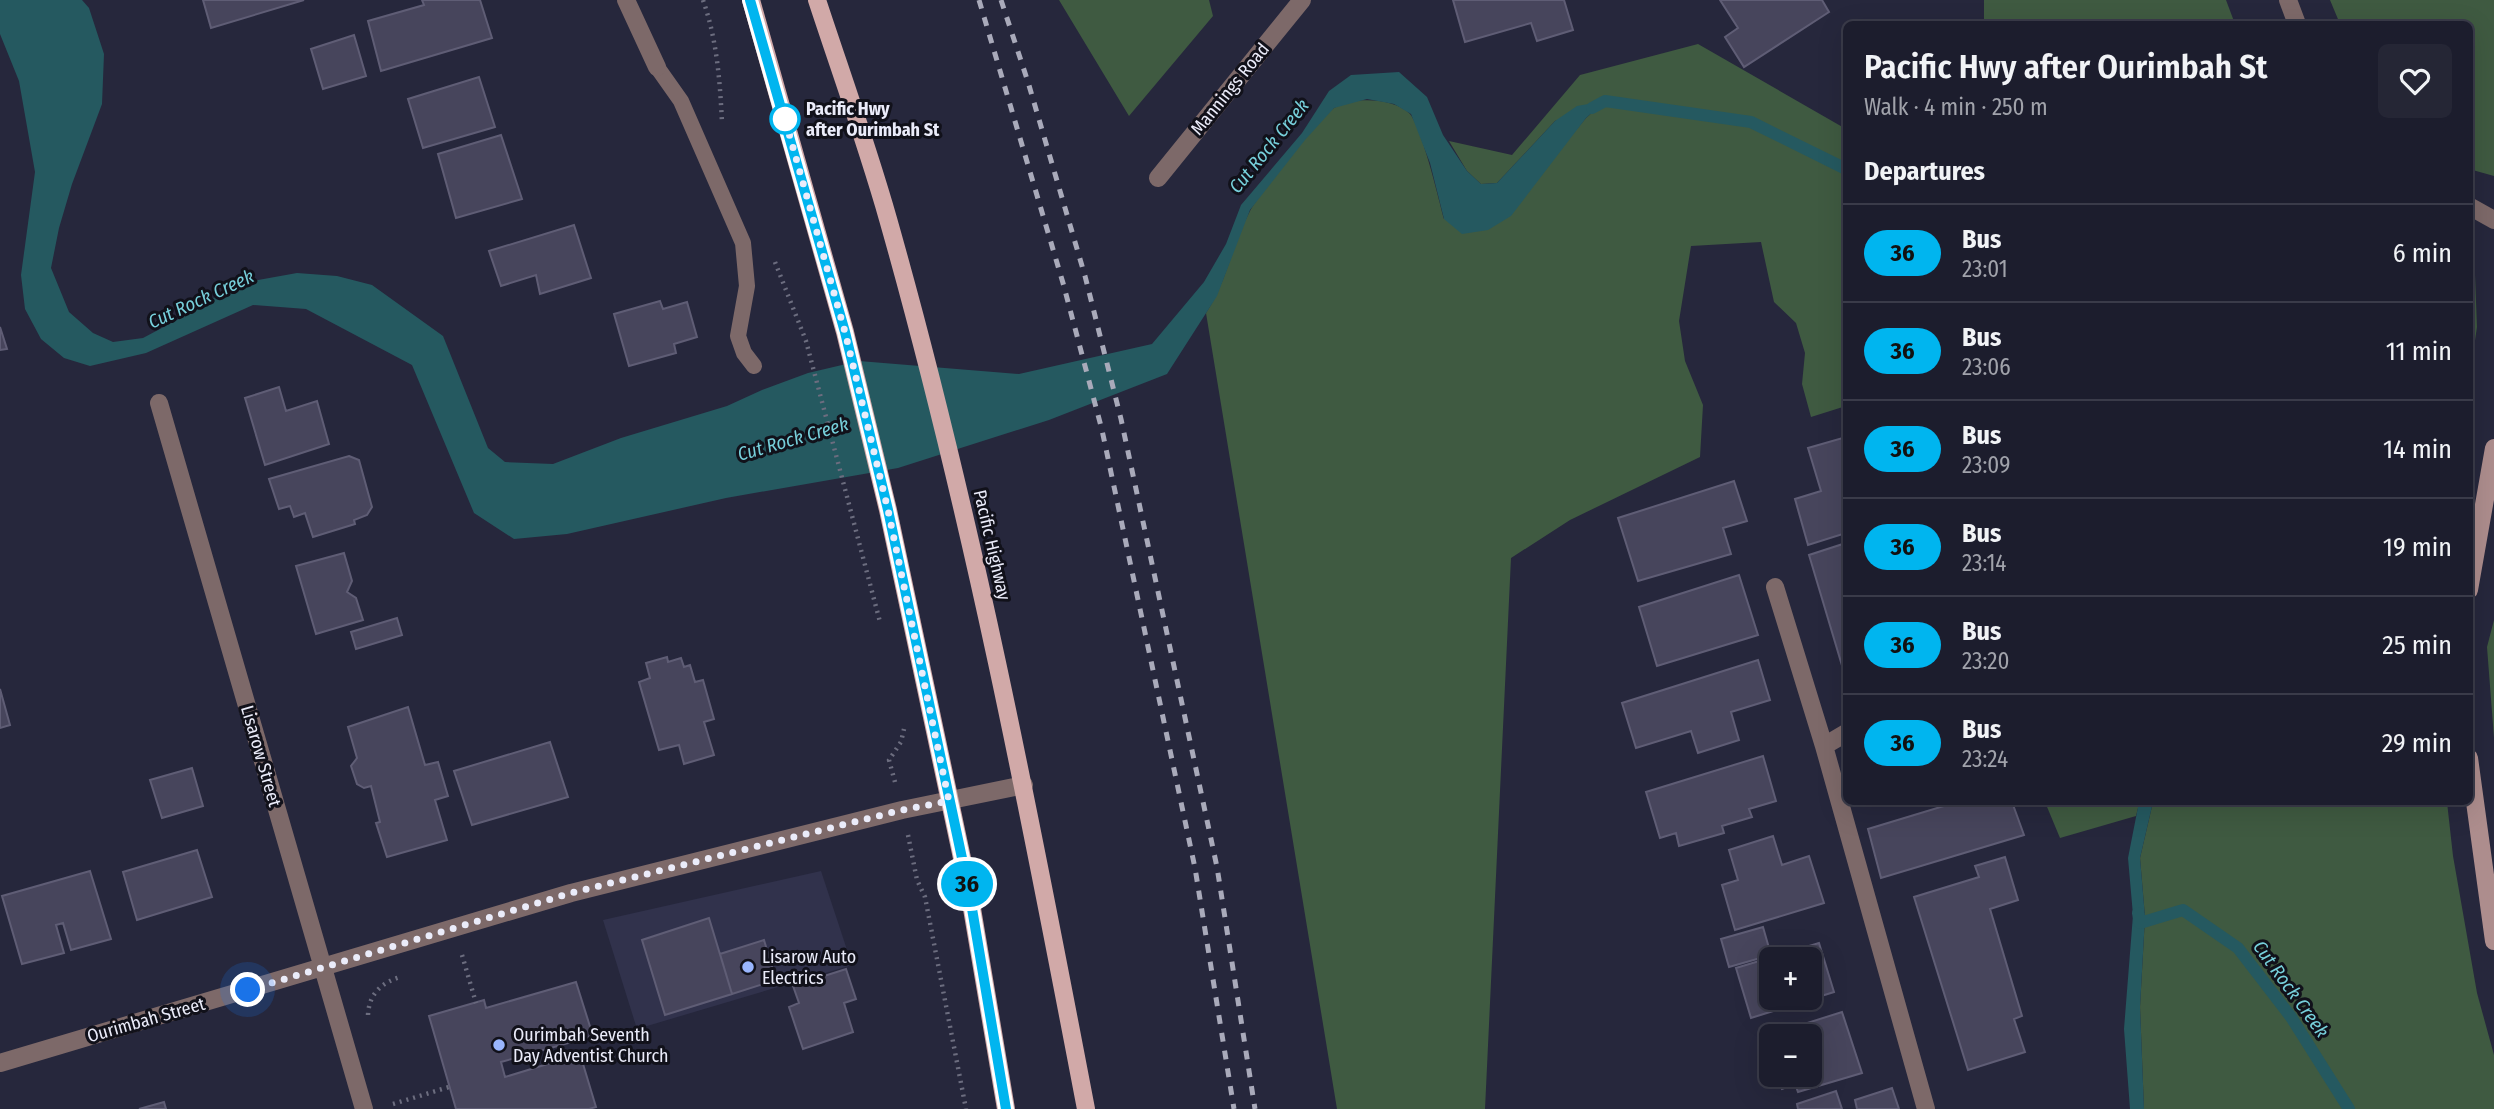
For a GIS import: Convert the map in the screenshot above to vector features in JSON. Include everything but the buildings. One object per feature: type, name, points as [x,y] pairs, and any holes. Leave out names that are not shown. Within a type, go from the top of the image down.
[{"type":"main road","points":[[751,0],[845,332],[888,510],[969,891],[1006,1109]]},
{"type":"main road","name":"Pacific Highway","points":[[817,0],[887,216],[958,495],[1024,785],[1086,1109]]},
{"type":"street","points":[[626,0],[657,67]]},
{"type":"street","name":"Mannings Road","points":[[1158,178],[1302,0]]},
{"type":"street","points":[[2288,0],[2296,21]]},
{"type":"street","points":[[2473,208],[2494,220]]},
{"type":"street","name":"Lisarow Street","points":[[159,404],[364,1109]]},
{"type":"street","points":[[2473,567],[2494,448]]},
{"type":"street","points":[[1775,587],[1824,746],[1926,1109]]},
{"type":"street","points":[[1824,746],[1843,735]]},
{"type":"street","name":"Ourimbah Street","points":[[0,1063],[571,893],[890,813],[1024,785]]},
{"type":"street","points":[[2473,787],[2494,941]]},
{"type":"lane","points":[[657,67],[681,101],[743,243],[747,286],[738,336],[744,353],[754,366]]},
{"type":"path","points":[[702,0],[714,37],[723,130]]},
{"type":"path","points":[[770,251],[806,341],[880,624]]},
{"type":"path","points":[[889,760],[901,742],[906,717]]},
{"type":"path","points":[[912,860],[925,897],[966,1109]]},
{"type":"path","points":[[450,960],[475,952]]},
{"type":"path","points":[[462,955],[475,1003]]},
{"type":"path","points":[[368,1022],[371,998],[390,980],[402,976]]},
{"type":"path","points":[[389,1092],[393,1107],[449,1087]]},
{"type":"shaded area","points":[[1059,0],[1209,0],[1213,16],[1129,116]]},
{"type":"shaded area","points":[[1984,0],[2226,0],[2234,21],[1984,21]]},
{"type":"shaded area","points":[[2330,0],[2494,0],[2494,176],[2473,170],[2473,21],[2339,21]]},
{"type":"shaded area","points":[[1698,44],[1843,127],[1843,407],[1811,417],[1802,384],[1805,353],[1796,323],[1774,302],[1761,242],[1691,246],[1679,321],[1685,361],[1703,405],[1700,457],[1570,520],[1511,558],[1485,1109],[1337,1109],[1206,313],[1219,289],[1255,202],[1303,140],[1334,108],[1351,102],[1373,100],[1393,104],[1409,113],[1424,146],[1444,219],[1547,165],[1586,118],[1604,102],[1555,121],[1497,183],[1481,184],[1467,171],[1449,141],[1512,155],[1580,75]]},
{"type":"shaded area","points":[[2473,247],[2474,248],[2477,327],[2473,354]]},
{"type":"shaded area","points":[[2494,620],[2494,738],[2487,647]]},
{"type":"shaded area","points":[[2046,805],[2139,805],[2136,816],[2060,838]]},
{"type":"shaded area","points":[[2152,805],[2447,805],[2453,856],[2477,993],[2494,1055],[2494,1109],[2144,1109],[2140,1007],[2145,917],[2140,858]]},
{"type":"shaded area","points":[[821,871],[852,965],[637,1029],[603,920]]},
{"type":"water","points":[[0,0],[82,0],[89,8],[104,54],[102,104],[72,184],[51,268],[69,312],[93,333],[113,342],[143,338],[190,313],[235,284],[297,273],[337,276],[372,285],[443,336],[488,448],[505,462],[553,464],[621,438],[727,406],[808,373],[859,361],[1019,374],[1152,344],[1204,282],[1226,244],[1241,205],[1302,133],[1329,91],[1351,75],[1399,72],[1427,97],[1443,135],[1467,171],[1481,184],[1497,183],[1555,121],[1577,106],[1605,101],[1586,118],[1511,216],[1488,230],[1462,234],[1444,219],[1430,163],[1411,114],[1394,104],[1367,99],[1334,108],[1250,210],[1217,296],[1167,374],[1049,420],[898,468],[726,498],[567,534],[514,539],[474,513],[412,365],[306,309],[253,305],[146,353],[90,366],[64,358],[41,339],[25,309],[21,275],[35,172],[19,81],[0,34]]},
{"type":"water","points":[[2138,805],[2152,805],[2140,858],[2145,917],[2140,1007],[2144,1109],[2130,1109],[2124,1029],[2133,915],[2128,858]]},
{"type":"waterway","name":"Cut Rock Creek","points":[[1592,108],[1605,101],[1751,122],[1843,168]]},
{"type":"waterway","name":"Cut Rock Creek","points":[[2138,913],[2140,923],[2183,910],[2238,948],[2291,1017],[2349,1109]]},
{"type":"railway","points":[[979,0],[1063,283],[1102,430],[1195,868],[1234,1109]]},
{"type":"railway","points":[[1001,0],[1085,276],[1121,419],[1217,867],[1255,1109]]},
{"type":"bus line","name":"36","points":[[750,0],[845,332],[888,510],[969,891],[1006,1109]]},
{"type":"place","name":"Pacific Hwy after Ourimbah St","points":[[785,119]]},
{"type":"place","name":"Lisarow Auto Electrics","points":[[748,967]]},
{"type":"place","name":"Ourimbah Seventh Day Adventist Church","points":[[499,1045]]},
{"type":"route","points":[[248,990],[571,893],[902,810],[949,801],[888,510],[845,332],[785,119]]}]
